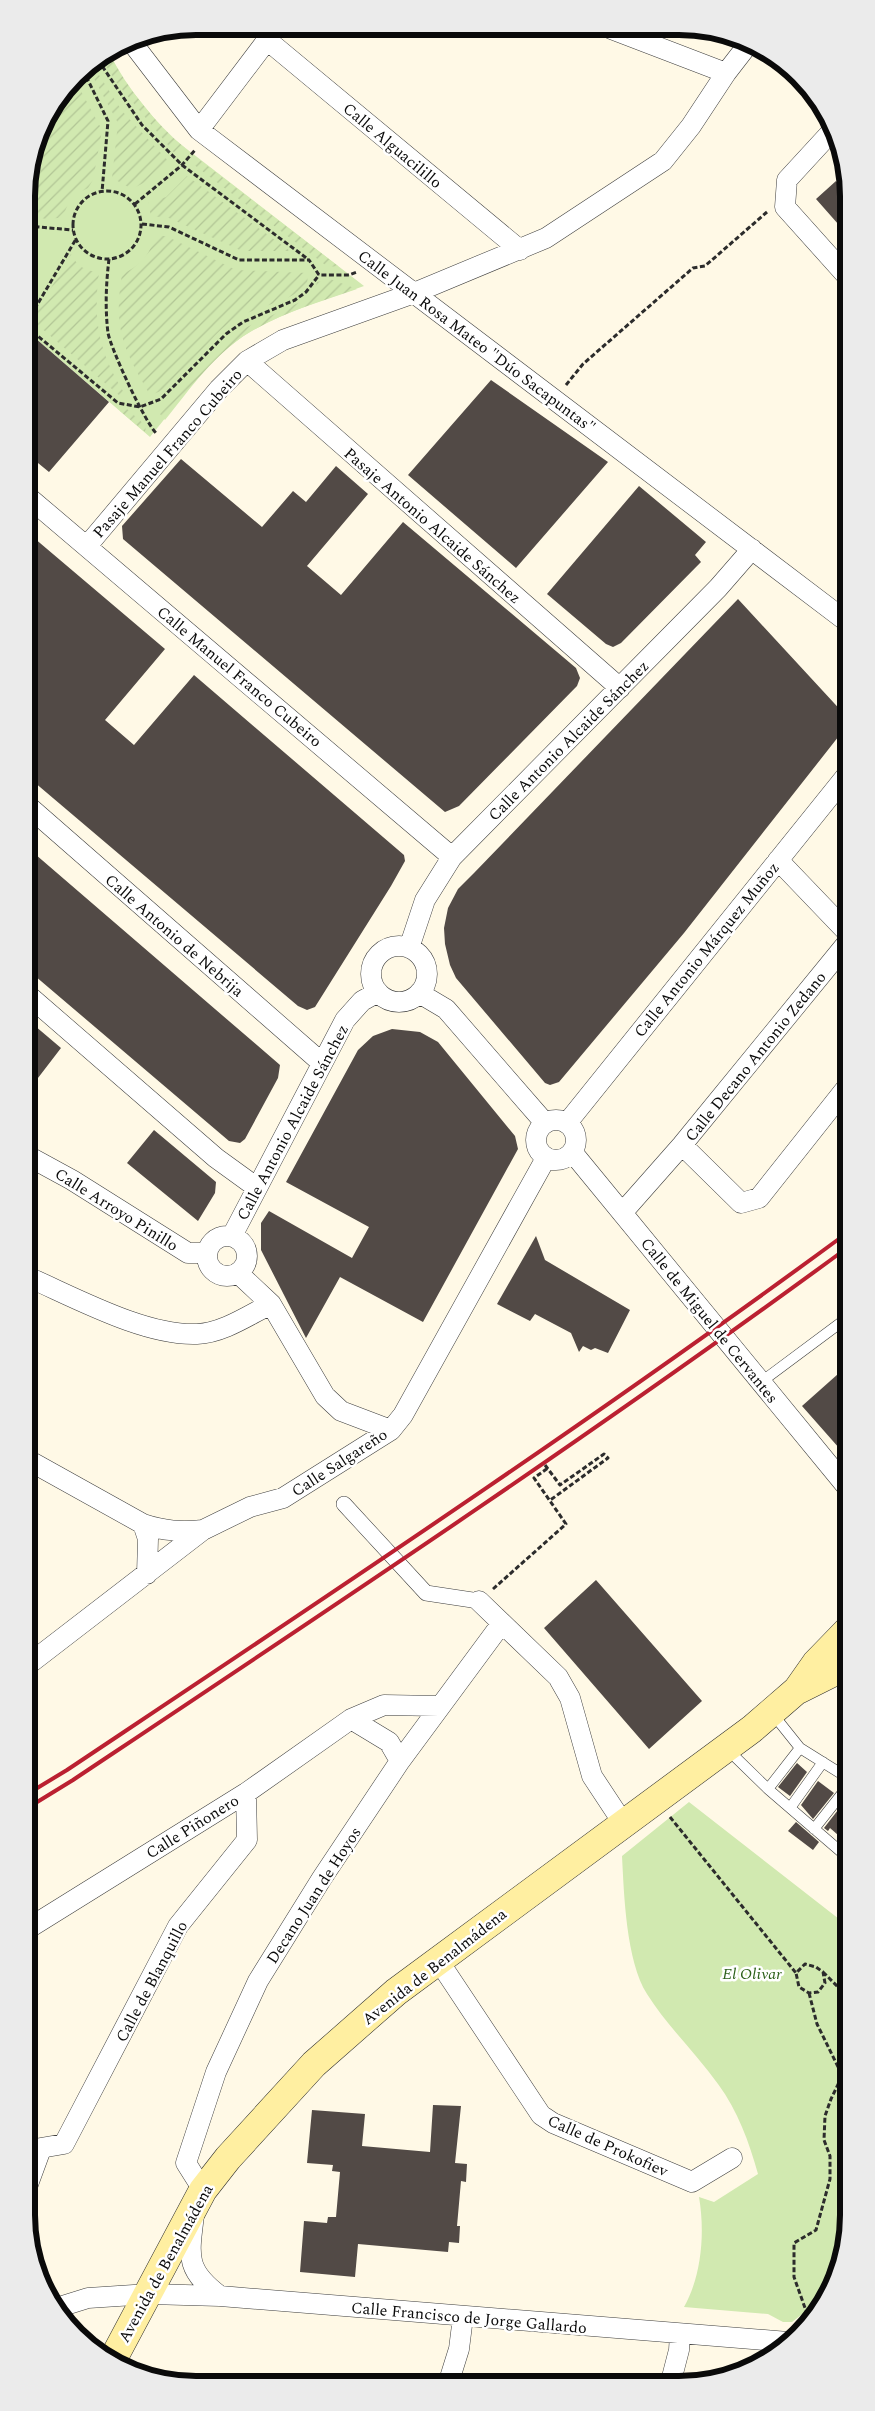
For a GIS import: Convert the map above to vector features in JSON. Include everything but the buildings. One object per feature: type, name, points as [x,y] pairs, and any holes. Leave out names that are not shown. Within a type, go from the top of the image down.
[{"type":"main road","name":"Avenida de Benalmádena","points":[[116,2354],[200,2195],[228,2158],[314,2064],[396,1992],[726,1748],[771,1712],[797,1690],[816,1663],[840,1638]]},
{"type":"main road","name":"Avenida de Benalmádena","points":[[797,1690],[840,1670]]},
{"type":"street","points":[[202,133],[271,35]]},
{"type":"street","name":"Calle Alguacilillo","points":[[274,35],[520,250]]},
{"type":"street","points":[[627,35],[726,73]]},
{"type":"street","name":"Calle Juan Rosa Mateo \"Dúo Sacapuntas\"","points":[[135,47],[202,133],[840,616]]},
{"type":"street","points":[[414,294],[546,238],[663,161],[691,126],[726,73],[744,50]]},
{"type":"street","points":[[828,135],[786,180],[785,207],[840,268]]},
{"type":"street","name":"Pasaje Manuel Franco Cubeiro","points":[[87,546],[220,389],[247,361],[283,340],[414,294]]},
{"type":"street","name":"Pasaje Antonio Alcaide Sánchez","points":[[247,361],[620,688]]},
{"type":"street","name":"Calle Manuel Franco Cubeiro","points":[[35,503],[452,856]]},
{"type":"street","name":"Calle Antonio Alcaide Sánchez","points":[[409,948],[425,900],[452,856],[718,588],[752,549]]},
{"type":"street","name":"Calle Antonio Márquez Muñoz","points":[[566,1123],[840,783]]},
{"type":"street","name":"Calle Antonio de Nebrija","points":[[35,812],[322,1063]]},
{"type":"street","points":[[778,860],[840,926]]},
{"type":"street","points":[[400,946],[409,948],[423,959],[427,977],[419,993],[412,999],[394,1001],[378,992],[372,976],[376,959],[390,948],[400,946]]},
{"type":"street","name":"Calle Decano Antonio Zedano","points":[[622,1213],[682,1145],[840,950]]},
{"type":"street","name":"Calle Antonio Alcaide Sánchez","points":[[232,1236],[345,1020],[362,1001],[378,992]]},
{"type":"street","points":[[419,993],[446,1009],[545,1124]]},
{"type":"street","points":[[35,1001],[216,1158],[256,1187]]},
{"type":"street","name":"Calle Decano Antonio Zedano","points":[[682,1145],[741,1203],[759,1198],[840,1096]]},
{"type":"street","points":[[556,1120],[566,1123],[575,1133],[577,1140],[572,1153],[563,1160],[546,1158],[540,1154],[536,1141],[540,1128],[556,1120]]},
{"type":"street","name":"Calle de Miguel de Cervantes","points":[[572,1153],[840,1478]]},
{"type":"street","name":"Calle Salgareño","points":[[35,1659],[203,1530],[250,1507],[283,1498],[391,1430],[403,1414],[546,1158]]},
{"type":"street","name":"Calle Arroyo Pinillo","points":[[35,1160],[80,1185],[188,1253],[207,1253]]},
{"type":"street","points":[[232,1236],[244,1244],[247,1250],[247,1263],[239,1274],[232,1276],[219,1275],[209,1266],[207,1253],[213,1242],[219,1238],[232,1236]]},
{"type":"street","points":[[239,1274],[271,1304],[325,1396],[341,1411],[391,1430]]},
{"type":"street","points":[[35,1280],[158,1331],[198,1334],[229,1326],[271,1304]]},
{"type":"street","points":[[35,1464],[143,1524],[179,1532],[203,1530]]},
{"type":"street","points":[[344,1504],[426,1593],[479,1601],[558,1677],[570,1698],[592,1776],[623,1823]]},
{"type":"street","points":[[143,1524],[148,1539],[147,1574]]},
{"type":"street","name":"Decano Juan de Hoyos","points":[[200,2195],[186,2163],[216,2072],[258,1982],[322,1878],[400,1761],[502,1623]]},
{"type":"street","name":"Calle Piñonero","points":[[35,1924],[246,1793],[351,1719],[384,1705],[440,1706]]},
{"type":"street","points":[[351,1719],[389,1742],[400,1761]]},
{"type":"street","name":"Calle de Blanquillo","points":[[38,2148],[64,2144],[178,1926],[247,1840],[246,1793]]},
{"type":"street","name":"Calle de Prokofiev","points":[[438,1960],[541,2115],[553,2123],[692,2182],[732,2158]]},
{"type":"street","points":[[200,2195],[190,2248],[192,2268],[203,2283],[220,2296]]},
{"type":"street","name":"Calle Francisco de Jorge Gallardo","points":[[63,2306],[88,2298],[149,2294],[220,2296],[779,2341]]},
{"type":"street","points":[[451,2376],[459,2349],[463,2317]]},
{"type":"street","points":[[672,2376],[679,2350],[680,2334]]},
{"type":"lane","points":[[761,1382],[840,1323]]},
{"type":"lane","points":[[771,1712],[800,1748],[840,1773]]},
{"type":"lane","points":[[726,1748],[768,1789],[840,1851]]},
{"type":"lane","points":[[768,1789],[800,1748]]},
{"type":"lane","points":[[790,1808],[823,1762]]},
{"type":"lane","points":[[814,1829],[840,1796]]},
{"type":"lane","points":[[35,2166],[38,2148]]},
{"type":"path","points":[[102,66],[142,125],[182,165],[309,260],[319,275]]},
{"type":"path","points":[[87,78],[108,121],[102,192]]},
{"type":"path","points":[[135,204],[182,165],[202,133]]},
{"type":"path","points":[[102,192],[117,192],[135,204],[142,224],[140,234],[131,250],[123,255],[109,259],[96,258],[88,254],[76,239],[73,230],[76,212],[80,204],[87,197],[102,192]]},
{"type":"path","points":[[555,400],[583,364],[693,268],[705,266],[766,212],[785,207]]},
{"type":"path","points":[[142,224],[168,227],[239,260],[309,260]]},
{"type":"path","points":[[35,227],[73,230]]},
{"type":"path","points":[[35,308],[76,239]]},
{"type":"path","points":[[109,259],[105,292],[108,335],[140,407],[155,431],[171,446]]},
{"type":"path","points":[[319,275],[349,275],[376,265]]},
{"type":"path","points":[[35,334],[118,403],[140,407],[161,399],[226,334],[243,322],[295,300],[306,292],[319,275]]},
{"type":"path","points":[[479,1601],[566,1524],[549,1501],[534,1478],[547,1466],[560,1484],[604,1454],[608,1458],[549,1501]]},
{"type":"path","points":[[655,1800],[796,1972],[799,1987],[809,1992],[818,1992],[825,1983],[822,1972]]},
{"type":"path","points":[[796,1972],[804,1964],[816,1967],[840,1989]]},
{"type":"path","points":[[809,1992],[817,2024],[840,2072]]},
{"type":"path","points":[[807,2313],[794,2277],[794,2243],[816,2230],[830,2179],[830,2156],[824,2140],[825,2116],[840,2081]]},
{"type":"green space","points":[[112,59],[124,81],[166,133],[364,286],[306,306],[250,332],[222,353],[209,366],[150,437],[35,338],[35,185],[40,154],[47,134],[68,98],[82,82]]},
{"type":"green space","points":[[113,59],[142,104],[185,148],[177,156],[117,83],[105,64]]},
{"type":"green space","points":[[96,70],[122,111],[171,164],[153,178],[132,189],[112,178],[118,123],[92,75]]},
{"type":"green space","points":[[78,86],[102,130],[93,180],[88,188],[72,196],[65,211],[58,218],[46,219],[35,217],[35,185],[40,154],[47,134],[57,115]]},
{"type":"green space","points":[[197,158],[338,266],[328,267],[193,164]]},
{"type":"green space","points":[[187,176],[290,251],[242,251],[169,218],[151,216],[148,203],[166,197]]},
{"type":"green space","points":[[155,236],[166,236],[236,270],[308,273],[307,285],[288,298],[233,320],[215,336],[179,376],[169,385],[150,395],[127,351],[120,324],[119,310],[122,274],[143,259],[150,249]]},
{"type":"green space","points":[[71,254],[82,267],[99,272],[97,319],[99,334],[108,362],[123,391],[120,396],[35,323],[35,315]]},
{"type":"green space","points":[[330,279],[357,289],[289,313],[250,332],[225,350],[214,361],[165,420],[160,414],[206,361],[245,328],[313,296],[317,282]]},
{"type":"green space","points":[[127,409],[146,426],[145,432],[120,411]]},
{"type":"green space","name":"El Olivar","points":[[689,1802],[840,1920],[839,2236],[835,2257],[828,2277],[818,2296],[810,2309],[792,2322],[783,2322],[768,2314],[684,2307],[695,2281],[702,2239],[699,2197],[714,2202],[758,2174],[747,2139],[725,2094],[663,2017],[640,1980],[630,1946],[627,1927],[622,1856]]},
{"type":"railway","points":[[35,1789],[264,1639],[558,1439],[840,1238]]},
{"type":"railway","points":[[35,1803],[269,1649],[560,1452],[840,1253]]}]
